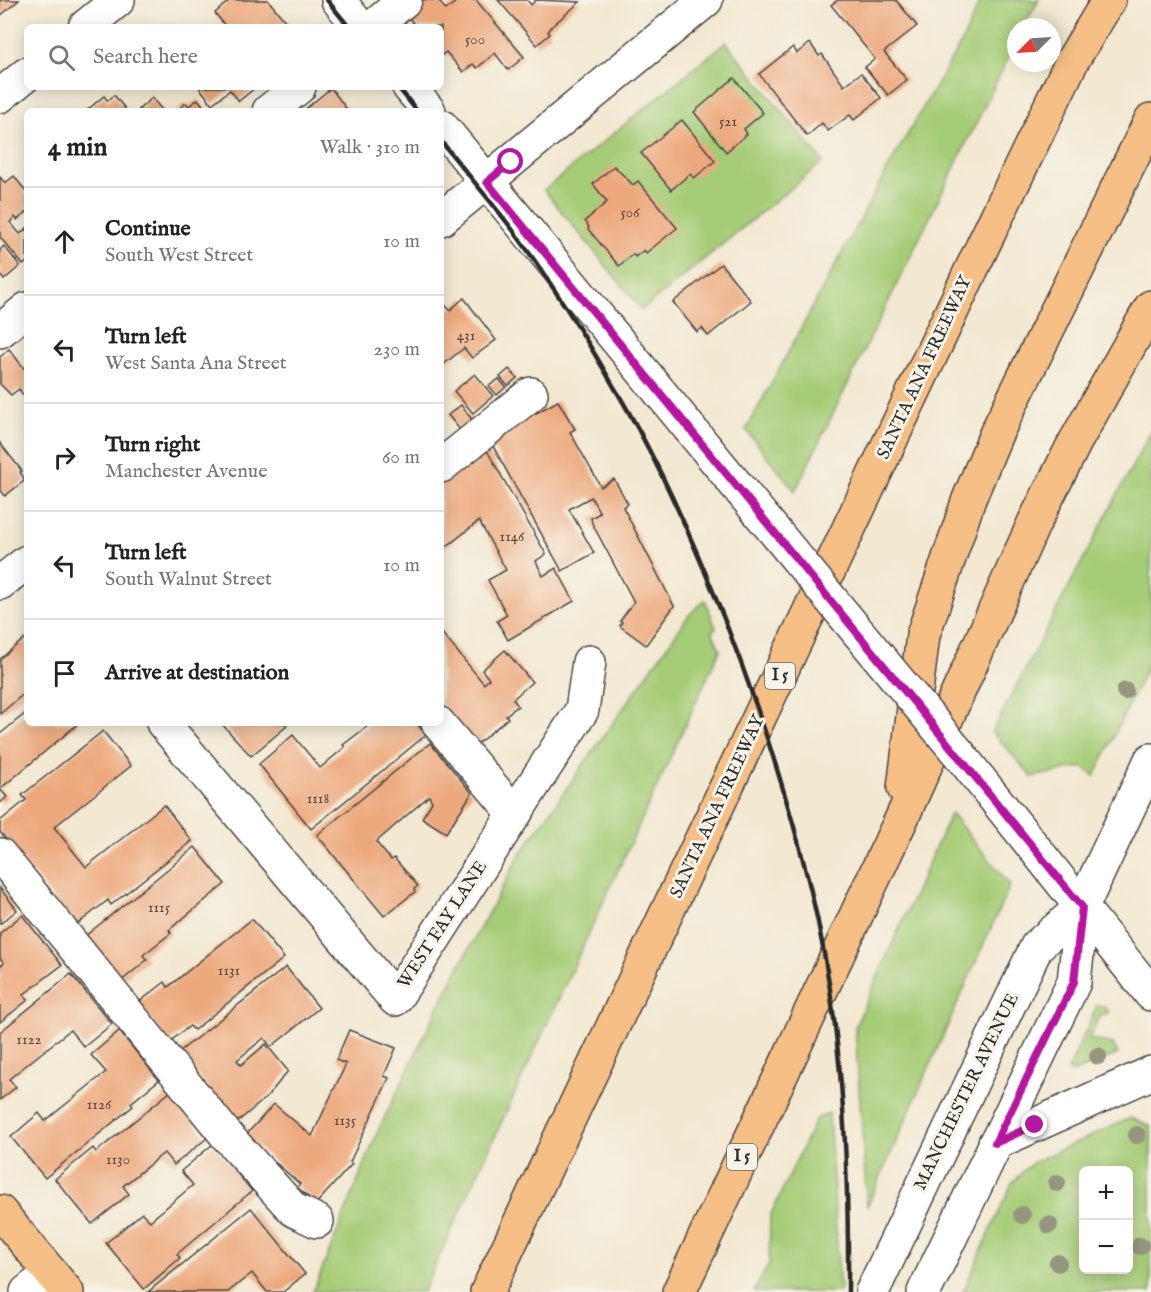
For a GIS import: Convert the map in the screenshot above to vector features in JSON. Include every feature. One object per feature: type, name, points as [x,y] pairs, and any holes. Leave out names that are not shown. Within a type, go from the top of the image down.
[{"type":"main road","points":[[1072,61],[1099,0]]},
{"type":"main road","name":"SANTA ANA FREEWAY","points":[[487,1292],[1072,61],[1109,0]]},
{"type":"main road","points":[[901,820],[923,635],[969,499],[996,434],[1151,120]]},
{"type":"main road","name":"I 5","points":[[679,1292],[901,820],[1034,523],[1074,444],[1151,307]]},
{"type":"main road","points":[[0,1212],[48,1286]]},
{"type":"street","points":[[89,24],[118,0]]},
{"type":"street","points":[[338,0],[358,24]]},
{"type":"street","points":[[376,24],[405,0]]},
{"type":"street","points":[[444,217],[706,0]]},
{"type":"street","points":[[0,96],[24,76]]},
{"type":"street","points":[[273,108],[295,90]]},
{"type":"street","points":[[412,90],[426,108]]},
{"type":"street","points":[[444,130],[1007,815],[1151,994]]},
{"type":"street","points":[[0,331],[24,311]]},
{"type":"street","points":[[444,464],[531,394]]},
{"type":"street","points":[[0,583],[24,564]]},
{"type":"street","name":"WEST FAY LANE","points":[[166,726],[395,999],[582,710],[589,662]]},
{"type":"street","points":[[441,726],[515,814]]},
{"type":"street","name":"MANCHESTER AVENUE","points":[[924,1292],[1074,982],[1082,907],[1151,760]]},
{"type":"street","points":[[0,855],[227,1136],[294,1210],[317,1221]]},
{"type":"street","name":"MANCHESTER AVENUE","points":[[872,1292],[1037,946],[1082,907]]},
{"type":"street","points":[[995,1143],[1151,1073]]},
{"type":"green space","points":[[981,0],[1039,0],[1028,18],[1007,18],[1007,60],[795,491],[746,430],[894,157],[961,43]]},
{"type":"green space","points":[[726,42],[823,162],[642,310],[544,190]]},
{"type":"green space","points":[[1151,431],[1151,658],[1095,776],[1082,767],[1032,777],[992,732]]},
{"type":"green space","points":[[705,600],[716,628],[712,631],[720,650],[423,1292],[313,1292],[378,1131],[446,991],[519,856],[689,615]]},
{"type":"green space","points":[[951,813],[1010,885],[867,1207],[855,1027]]},
{"type":"green space","points":[[1097,1005],[1103,1006],[1109,1012],[1099,1017],[1089,1039],[1113,1044],[1118,1054],[1072,1073],[1068,1070]]},
{"type":"green space","points":[[829,1113],[840,1292],[754,1292],[769,1263],[770,1216],[816,1119]]},
{"type":"green space","points":[[1130,1118],[1151,1126],[1151,1292],[963,1292],[1012,1183],[1032,1163]]},
{"type":"building","points":[[0,0],[19,0],[0,16]]},
{"type":"building","points":[[230,0],[268,0],[288,24],[224,24],[215,13]]},
{"type":"building","points":[[423,0],[438,0],[446,10],[458,0],[476,0],[524,57],[508,70],[495,53],[477,68],[473,64],[463,72],[446,52],[444,54],[444,24],[414,24],[406,14]]},
{"type":"building","points":[[498,0],[527,0],[531,5],[536,0],[580,2],[552,26],[548,32],[550,34],[537,45]]},
{"type":"building","points":[[838,0],[896,0],[917,26],[884,52],[907,80],[888,95],[865,67],[875,59],[831,5]]},
{"type":"building","points":[[810,43],[819,56],[822,54],[844,86],[861,73],[881,98],[854,120],[850,115],[828,131],[822,123],[807,136],[759,74],[793,47],[797,53]]},
{"type":"building","points":[[734,78],[763,113],[744,129],[747,134],[726,152],[694,112]]},
{"type":"building","points":[[201,90],[230,90],[212,104]]},
{"type":"building","points":[[230,90],[252,90],[239,101]]},
{"type":"building","points":[[329,90],[332,90],[346,108],[307,108]]},
{"type":"building","points":[[114,95],[125,108],[90,108],[104,96],[108,101]]},
{"type":"building","points":[[152,98],[160,108],[140,108]]},
{"type":"building","points":[[198,99],[205,108],[180,108],[186,103],[189,106]]},
{"type":"building","points":[[682,120],[715,161],[694,178],[690,174],[671,190],[641,153]]},
{"type":"building","points":[[614,166],[633,185],[638,181],[677,228],[646,253],[644,250],[635,257],[633,254],[619,266],[588,229],[585,221],[607,202],[593,184]]},
{"type":"building","points":[[14,176],[24,189],[24,214],[17,220],[15,217],[10,222],[20,234],[24,231],[23,265],[0,237],[0,177],[5,183]]},
{"type":"building","points":[[4,246],[20,266],[4,280],[0,275],[0,250]]},
{"type":"building","points":[[721,264],[751,301],[708,336],[702,328],[697,332],[673,302]]},
{"type":"building","points":[[464,298],[496,340],[472,358],[464,348],[444,364],[444,306],[450,310]]},
{"type":"building","points":[[9,349],[24,368],[23,395],[19,389],[11,395],[0,384],[0,357]]},
{"type":"building","points":[[509,369],[517,378],[508,386],[500,377]]},
{"type":"building","points":[[475,374],[493,396],[473,413],[454,391]]},
{"type":"building","points":[[499,379],[506,387],[497,395],[489,386]]},
{"type":"building","points":[[558,401],[575,429],[570,432],[601,487],[614,479],[628,504],[623,507],[674,606],[646,645],[620,626],[622,622],[620,621],[634,602],[592,523],[591,518],[600,513],[591,497],[569,509],[594,553],[562,571],[489,439]]},
{"type":"building","points":[[461,405],[473,421],[461,431],[448,415]]},
{"type":"building","points":[[0,443],[22,471],[20,472],[24,481],[5,496],[0,489]]},
{"type":"building","points":[[485,447],[546,554],[536,561],[543,576],[556,568],[574,601],[508,640],[497,621],[507,615],[488,580],[506,570],[479,521],[444,549],[444,481]]},
{"type":"building","points":[[444,636],[484,684],[489,679],[482,670],[505,650],[532,682],[513,699],[518,706],[506,715],[508,718],[476,745],[444,707]]},
{"type":"building","points":[[24,639],[24,694],[0,714],[0,659]]},
{"type":"building","points":[[24,714],[24,726],[75,726],[0,789],[0,734]]},
{"type":"building","points":[[224,726],[287,726],[251,756]]},
{"type":"building","points":[[368,726],[418,726],[426,735],[311,829],[259,764],[293,735],[320,768],[345,747],[343,745]]},
{"type":"building","points":[[103,731],[131,766],[54,827],[86,867],[164,805],[192,841],[111,905],[108,900],[75,926],[0,832],[0,821],[26,800],[22,795]]},
{"type":"building","points":[[430,743],[472,793],[446,833],[422,818],[432,802],[429,796],[376,842],[391,860],[394,858],[418,886],[414,889],[415,892],[384,916],[317,835]]},
{"type":"building","points":[[0,789],[7,797],[0,803]]},
{"type":"building","points":[[195,847],[225,884],[169,930],[171,933],[143,955],[147,960],[120,982],[84,937]]},
{"type":"building","points":[[0,888],[17,910],[0,924]]},
{"type":"building","points":[[22,915],[62,965],[23,995],[28,1000],[0,1022],[0,966],[4,963],[0,958],[0,933]]},
{"type":"building","points":[[252,919],[284,958],[194,1030],[190,1026],[169,1042],[138,1003],[165,982],[168,987]]},
{"type":"building","points":[[286,967],[319,1008],[271,1047],[264,1038],[237,1060],[241,1065],[266,1044],[288,1071],[267,1097],[236,1123],[179,1052]]},
{"type":"building","points":[[71,974],[112,1024],[84,1047],[70,1030],[9,1079],[16,1087],[0,1100],[0,1032]]},
{"type":"building","points":[[349,1030],[396,1048],[384,1076],[389,1078],[350,1162],[352,1164],[316,1204],[297,1187],[300,1184],[245,1136],[274,1104],[312,1136],[346,1064],[336,1060]]},
{"type":"building","points":[[119,1031],[159,1080],[131,1103],[133,1106],[45,1178],[11,1137],[39,1113],[45,1121],[106,1072],[91,1055]]},
{"type":"building","points":[[170,1092],[207,1138],[174,1165],[164,1153],[123,1186],[129,1194],[92,1224],[55,1179],[93,1148],[96,1152]]},
{"type":"building","points":[[213,1144],[252,1191],[177,1254],[180,1258],[144,1289],[106,1243],[142,1213],[150,1221],[193,1185],[181,1171]]},
{"type":"building","points":[[251,1208],[305,1274],[283,1292],[267,1292],[252,1273],[228,1292],[148,1292]]},
{"type":"railway","points":[[327,0],[347,24]]},
{"type":"railway","points":[[400,90],[415,108]]},
{"type":"railway","points":[[444,145],[512,229],[539,267],[578,326],[628,410],[689,533],[753,696],[800,848],[821,936],[830,986],[845,1140],[848,1292]]},
{"type":"route","points":[[511,162],[487,182],[681,420],[960,755],[1082,907],[1074,982],[995,1143],[1035,1125]]}]
